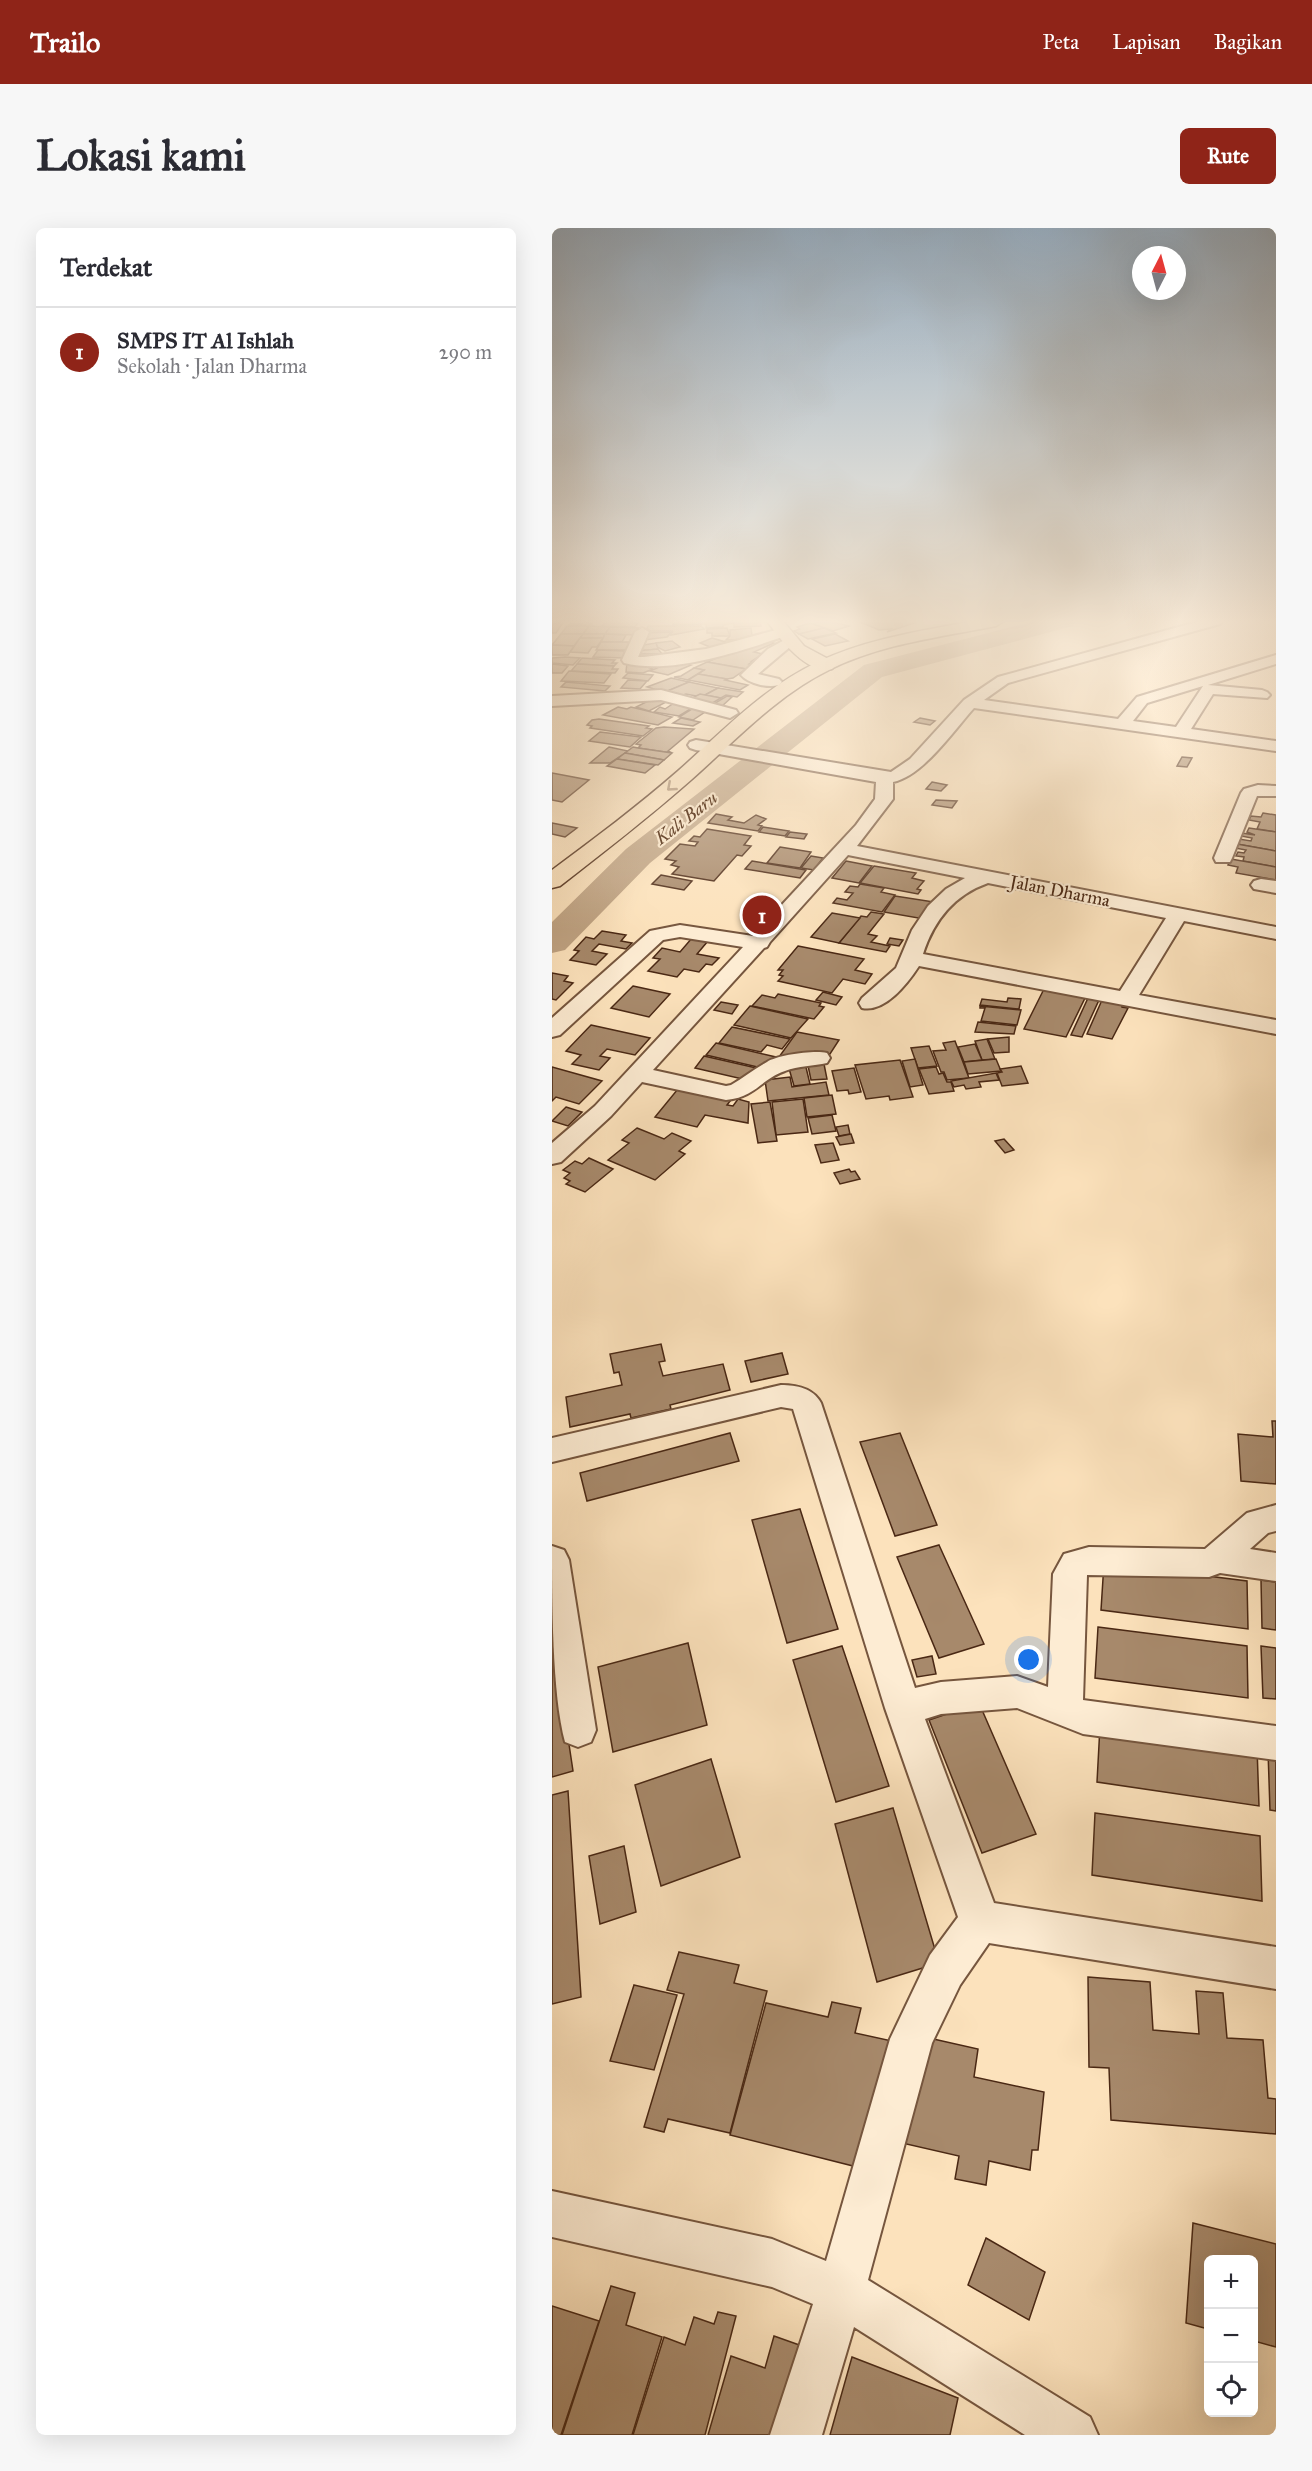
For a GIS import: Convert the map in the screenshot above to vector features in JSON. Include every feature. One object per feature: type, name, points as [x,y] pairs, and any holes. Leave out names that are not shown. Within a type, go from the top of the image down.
[{"type":"main road","points":[[552,882],[633,820],[706,747],[722,724]]},
{"type":"main road","points":[[552,860],[737,724]]},
{"type":"street","points":[[706,747],[885,778],[895,777],[916,763],[951,724]]},
{"type":"street","points":[[1122,724],[1276,746]]},
{"type":"street","points":[[1181,732],[1186,724]]},
{"type":"street","points":[[552,1156],[603,1111],[872,818],[884,800],[885,778]]},
{"type":"street","points":[[1223,858],[1250,793],[1258,790],[1276,791]]},
{"type":"street","name":"Jalan Dharma","points":[[844,849],[1276,933]]},
{"type":"street","points":[[870,1003],[903,974],[926,923],[936,909],[960,887],[985,877]]},
{"type":"street","points":[[1126,999],[1178,914]]},
{"type":"street","points":[[552,1030],[657,935],[680,931],[759,943]]},
{"type":"street","points":[[912,958],[1276,1027]]},
{"type":"street","points":[[638,1074],[726,1093],[736,1092],[777,1065],[819,1058]]},
{"type":"street","points":[[552,1450],[781,1396],[789,1396],[806,1403],[903,1708],[980,1921]]},
{"type":"street","points":[[1217,1559],[1258,1522],[1276,1518]]},
{"type":"street","points":[[1065,1709],[1070,1574],[1076,1564],[1089,1561],[1202,1563],[1217,1559],[1276,1567]]},
{"type":"street","points":[[552,1560],[578,1730]]},
{"type":"street","points":[[903,1708],[941,1698],[1017,1692],[1083,1717],[1276,1743]]},
{"type":"street","points":[[980,1921],[1276,1968]]},
{"type":"street","points":[[796,2435],[841,2291],[912,2039],[945,1970],[980,1921]]},
{"type":"street","points":[[552,2214],[772,2263],[841,2291],[1072,2435]]},
{"type":"building","points":[[635,724],[649,726],[646,728],[652,729],[643,736],[590,728],[592,726],[587,725]]},
{"type":"building","points":[[656,728],[694,729],[668,751],[672,753],[638,748],[641,745],[636,744]]},
{"type":"building","points":[[600,732],[641,737],[630,747],[589,741]]},
{"type":"building","points":[[609,747],[628,751],[610,763],[590,763]]},
{"type":"building","points":[[633,747],[672,753],[664,760],[625,753]]},
{"type":"building","points":[[625,753],[664,760],[658,765],[617,759]]},
{"type":"building","points":[[1182,757],[1192,758],[1187,767],[1177,766]]},
{"type":"building","points":[[617,759],[655,765],[645,773],[607,766]]},
{"type":"building","points":[[552,773],[589,780],[562,802],[552,800]]},
{"type":"building","points":[[932,782],[947,785],[941,791],[926,789]]},
{"type":"building","points":[[936,800],[957,801],[952,808],[932,805]]},
{"type":"building","points":[[1263,813],[1276,815],[1276,832],[1257,829],[1260,822],[1249,820],[1251,816],[1261,817]]},
{"type":"building","points":[[716,814],[732,817],[728,820],[744,823],[756,815],[766,819],[758,825],[762,826],[758,831],[708,823]]},
{"type":"building","points":[[552,823],[577,828],[565,837],[552,834]]},
{"type":"building","points":[[763,827],[789,831],[785,836],[759,832]]},
{"type":"building","points":[[1249,828],[1276,832],[1276,851],[1237,844],[1239,839],[1251,841],[1252,838],[1241,836],[1242,833],[1255,835],[1247,832]]},
{"type":"building","points":[[707,829],[751,836],[744,845],[751,846],[742,856],[737,855],[714,881],[672,874],[679,867],[671,865],[676,861],[665,859],[680,844],[695,846],[698,842],[689,841],[694,836],[700,837]]},
{"type":"building","points":[[790,832],[807,834],[804,839],[786,837]]},
{"type":"building","points":[[1237,844],[1276,851],[1276,867],[1243,861],[1244,857],[1236,856],[1238,852],[1244,853],[1246,850],[1235,848]]},
{"type":"building","points":[[780,847],[811,852],[800,868],[767,863]]},
{"type":"building","points":[[811,856],[823,858],[814,870],[801,868]]},
{"type":"building","points":[[1231,859],[1276,867],[1276,880],[1236,873],[1238,867],[1228,865]]},
{"type":"building","points":[[752,861],[806,870],[800,878],[745,869]]},
{"type":"building","points":[[846,861],[872,866],[859,883],[832,878]]},
{"type":"building","points":[[874,866],[916,873],[912,878],[924,881],[917,889],[921,890],[918,894],[860,883]]},
{"type":"building","points":[[661,875],[692,881],[684,890],[652,884]]},
{"type":"building","points":[[860,884],[884,888],[881,892],[895,895],[882,912],[833,903],[837,898],[847,900],[853,893],[845,892],[850,886],[858,887]]},
{"type":"building","points":[[895,896],[934,902],[924,919],[884,912]]},
{"type":"building","points":[[871,912],[884,914],[868,934],[877,936],[871,942],[890,946],[886,952],[839,943],[861,916],[867,917]]},
{"type":"building","points":[[832,913],[860,918],[839,943],[811,937]]},
{"type":"building","points":[[602,931],[626,935],[621,941],[632,943],[626,949],[599,944],[592,951],[607,954],[596,965],[570,960],[579,951],[574,950],[586,937],[594,939]]},
{"type":"building","points":[[692,938],[708,941],[697,954],[719,958],[712,965],[706,964],[699,972],[684,969],[677,977],[648,971],[660,959],[653,958],[662,948],[680,952]]},
{"type":"building","points":[[890,938],[903,940],[899,946],[887,944]]},
{"type":"building","points":[[798,946],[864,959],[855,970],[872,974],[865,984],[843,979],[832,993],[778,981],[783,976],[779,975],[783,970],[778,970]]},
{"type":"building","points":[[552,973],[568,976],[564,981],[573,983],[556,1000],[552,999]]},
{"type":"building","points":[[633,986],[670,994],[649,1017],[611,1008]]},
{"type":"building","points":[[1044,989],[1086,996],[1066,1037],[1024,1029]]},
{"type":"building","points":[[823,992],[842,997],[836,1005],[816,1000]]},
{"type":"building","points":[[778,994],[821,1003],[819,1006],[824,1007],[814,1019],[752,1006],[762,995],[775,998]]},
{"type":"building","points":[[1008,998],[1021,999],[1019,1009],[980,1005],[982,999],[1007,1002]]},
{"type":"building","points":[[1088,998],[1099,1000],[1082,1037],[1071,1035]]},
{"type":"building","points":[[1102,1000],[1122,1004],[1122,1007],[1128,1008],[1112,1039],[1087,1034]]},
{"type":"building","points":[[721,1002],[738,1005],[732,1014],[714,1010]]},
{"type":"building","points":[[750,1006],[808,1019],[791,1038],[734,1025]]},
{"type":"building","points":[[980,1006],[1021,1010],[1017,1025],[981,1021],[985,1008],[980,1008]]},
{"type":"building","points":[[978,1022],[1016,1026],[1014,1034],[975,1032]]},
{"type":"building","points":[[591,1025],[650,1038],[635,1055],[607,1049],[600,1056],[610,1058],[599,1070],[572,1064],[581,1055],[566,1051]]},
{"type":"building","points":[[732,1027],[790,1039],[782,1049],[767,1045],[761,1052],[719,1043]]},
{"type":"building","points":[[797,1032],[839,1040],[830,1054],[815,1051],[811,1056],[798,1053],[795,1057],[779,1057]]},
{"type":"building","points":[[1009,1037],[1009,1052],[994,1053],[988,1039]]},
{"type":"building","points":[[987,1039],[995,1059],[982,1060],[975,1041]]},
{"type":"building","points":[[955,1041],[969,1078],[947,1080],[944,1072],[941,1072],[933,1051],[946,1050],[943,1043]]},
{"type":"building","points":[[716,1043],[776,1057],[766,1069],[706,1055]]},
{"type":"building","points":[[975,1044],[982,1060],[964,1062],[958,1047]]},
{"type":"building","points":[[929,1046],[937,1066],[918,1068],[911,1048]]},
{"type":"building","points":[[704,1056],[765,1070],[751,1081],[695,1068]]},
{"type":"building","points":[[823,1059],[827,1079],[811,1080],[807,1061]]},
{"type":"building","points":[[915,1059],[923,1085],[910,1087],[902,1061]]},
{"type":"building","points":[[996,1059],[1001,1071],[968,1074],[964,1062]]},
{"type":"building","points":[[900,1060],[913,1097],[890,1100],[889,1096],[866,1099],[855,1065]]},
{"type":"building","points":[[805,1063],[810,1084],[794,1086],[788,1065]]},
{"type":"building","points":[[1021,1066],[1028,1083],[1002,1086],[997,1073],[1002,1072],[1000,1069]]},
{"type":"building","points":[[552,1067],[602,1081],[579,1104],[556,1097],[552,1101]]},
{"type":"building","points":[[936,1067],[939,1074],[943,1073],[947,1082],[951,1082],[954,1091],[929,1094],[919,1069]]},
{"type":"building","points":[[854,1068],[861,1092],[849,1094],[848,1090],[837,1091],[832,1071]]},
{"type":"building","points":[[996,1073],[999,1080],[979,1082],[981,1087],[966,1089],[964,1085],[954,1087],[951,1081]]},
{"type":"building","points":[[790,1077],[792,1087],[826,1082],[829,1095],[768,1101],[765,1080]]},
{"type":"building","points":[[682,1084],[734,1096],[727,1105],[733,1106],[738,1099],[749,1102],[748,1123],[705,1115],[697,1127],[655,1117]]},
{"type":"building","points":[[832,1095],[836,1114],[807,1117],[804,1098]]},
{"type":"building","points":[[803,1099],[808,1132],[776,1135],[772,1102]]},
{"type":"building","points":[[770,1102],[777,1141],[758,1143],[751,1104]]},
{"type":"building","points":[[566,1107],[582,1112],[568,1126],[552,1121]]},
{"type":"building","points":[[832,1115],[836,1131],[812,1134],[808,1118]]},
{"type":"building","points":[[848,1125],[850,1134],[839,1136],[836,1127]]},
{"type":"building","points":[[637,1128],[664,1139],[672,1133],[691,1141],[679,1151],[685,1154],[655,1180],[608,1160],[629,1143],[622,1140]]},
{"type":"building","points":[[851,1134],[854,1143],[840,1145],[836,1137]]},
{"type":"building","points":[[1004,1139],[1014,1150],[1005,1153],[995,1141]]},
{"type":"building","points":[[833,1143],[839,1160],[821,1163],[815,1145]]},
{"type":"building","points":[[589,1158],[613,1169],[585,1192],[566,1184],[570,1181],[564,1178],[570,1173],[563,1170],[575,1161],[582,1164]]},
{"type":"building","points":[[849,1169],[851,1172],[855,1171],[860,1179],[840,1184],[834,1173]]},
{"type":"building","points":[[661,1344],[665,1361],[659,1362],[663,1376],[723,1364],[730,1390],[670,1405],[671,1409],[631,1418],[630,1414],[570,1427],[566,1397],[622,1385],[619,1372],[614,1373],[610,1354]]},
{"type":"building","points":[[782,1353],[788,1374],[751,1382],[745,1361]]},
{"type":"building","points":[[1272,1421],[1276,1421],[1276,1484],[1241,1481],[1238,1434],[1273,1437]]},
{"type":"building","points":[[730,1433],[739,1461],[587,1501],[580,1473]]},
{"type":"building","points":[[900,1433],[937,1525],[895,1536],[860,1442]]},
{"type":"building","points":[[800,1509],[838,1629],[787,1643],[752,1520]]},
{"type":"building","points":[[939,1545],[984,1644],[939,1658],[897,1557]]},
{"type":"building","points":[[1104,1563],[1247,1581],[1248,1629],[1101,1610]]},
{"type":"building","points":[[1261,1580],[1276,1582],[1276,1630],[1262,1628]]},
{"type":"building","points":[[1098,1627],[1247,1646],[1248,1698],[1095,1678]]},
{"type":"building","points":[[552,1631],[573,1771],[552,1777]]},
{"type":"building","points":[[688,1643],[707,1725],[613,1752],[598,1667]]},
{"type":"building","points":[[842,1646],[889,1786],[836,1802],[793,1660]]},
{"type":"building","points":[[1261,1646],[1276,1648],[1276,1699],[1263,1698]]},
{"type":"building","points":[[932,1656],[936,1674],[917,1677],[912,1660]]},
{"type":"building","points":[[979,1703],[1036,1834],[982,1853],[929,1720]]},
{"type":"building","points":[[1100,1726],[1257,1747],[1259,1806],[1097,1782]]},
{"type":"building","points":[[1268,1751],[1276,1753],[1276,1811],[1270,1810]]},
{"type":"building","points":[[711,1759],[740,1857],[661,1886],[635,1785]]},
{"type":"building","points":[[568,1791],[581,1997],[552,2004],[552,1795]]},
{"type":"building","points":[[893,1808],[939,1963],[877,1982],[835,1824]]},
{"type":"building","points":[[1095,1813],[1260,1836],[1262,1901],[1092,1875]]},
{"type":"building","points":[[624,1846],[636,1912],[600,1924],[589,1856]]},
{"type":"building","points":[[679,1952],[739,1965],[734,1983],[767,1991],[730,2133],[668,2119],[664,2132],[644,2127],[684,1994],[667,1990]]},
{"type":"building","points":[[1088,1977],[1150,1982],[1153,2030],[1199,2034],[1196,1991],[1223,1993],[1227,2038],[1263,2040],[1268,2098],[1276,2099],[1276,2134],[1111,2120],[1109,2068],[1089,2067]]},
{"type":"building","points":[[634,1985],[677,1995],[654,2070],[610,2061]]},
{"type":"building","points":[[832,2002],[861,2008],[855,2033],[892,2041],[865,2169],[730,2135],[766,2003],[828,2017]]},
{"type":"building","points":[[929,2038],[978,2049],[974,2077],[1044,2092],[1038,2150],[1032,2150],[1030,2170],[989,2161],[986,2185],[955,2179],[959,2156],[902,2143]]},
{"type":"building","points":[[1193,2223],[1276,2244],[1276,2347],[1258,2342],[1258,2255],[1204,2255],[1204,2328],[1186,2323]]},
{"type":"building","points":[[986,2238],[1045,2272],[1029,2320],[968,2285]]},
{"type":"building","points":[[611,2286],[635,2293],[626,2325],[662,2337],[632,2435],[562,2435]]},
{"type":"building","points":[[552,2306],[599,2321],[561,2435],[552,2435]]},
{"type":"building","points":[[718,2312],[736,2316],[705,2435],[633,2435],[664,2337],[685,2345],[694,2317],[714,2324]]},
{"type":"building","points":[[774,2336],[805,2347],[781,2435],[708,2435],[731,2356],[765,2368]]},
{"type":"building","points":[[852,2357],[958,2398],[950,2435],[830,2435]]},
{"type":"waterway","name":"Kali Baru","points":[[552,942],[638,856],[806,724]]},
{"type":"place","name":"SMPS IT Al Ishlah","points":[[762,915]]}]
